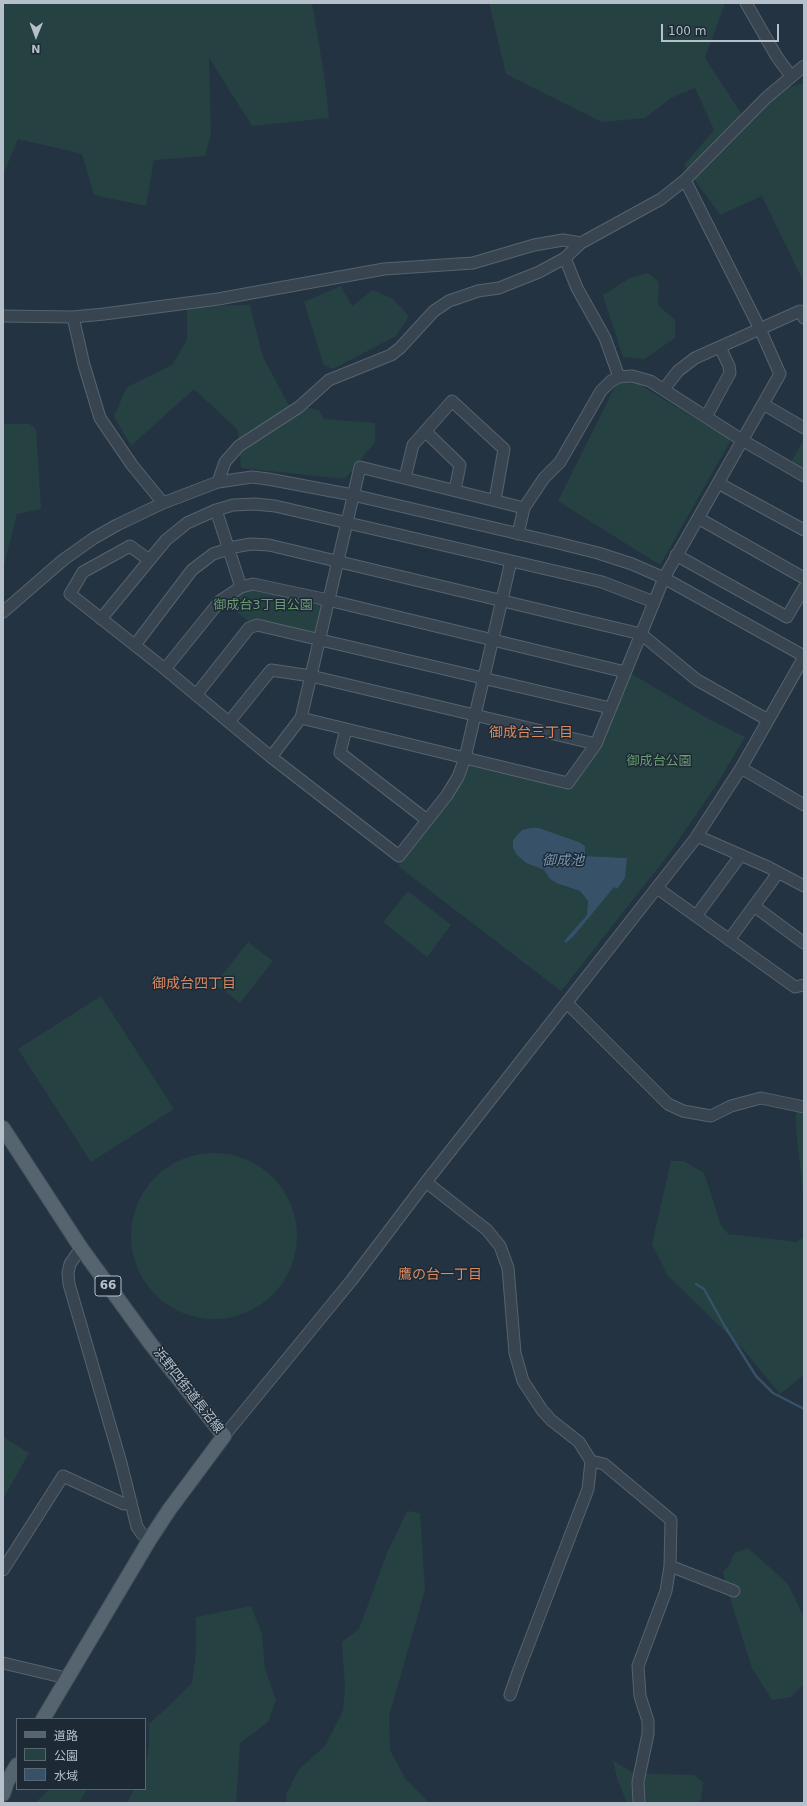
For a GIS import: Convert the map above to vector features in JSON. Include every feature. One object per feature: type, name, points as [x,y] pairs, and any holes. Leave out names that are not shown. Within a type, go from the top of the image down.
[{"type":"main road","name":"浜野四街道長沼線","points":[[3,1128],[80,1248],[150,1343],[224,1436],[169,1510],[66,1678],[44,1718]]},
{"type":"main road","points":[[3,1794],[7,1782],[16,1767]]},
{"type":"street","points":[[746,3],[777,57],[791,76]]},
{"type":"street","points":[[218,482],[226,462],[239,446],[299,407],[329,380],[391,355],[400,348],[434,311],[449,301],[478,291],[499,288],[519,281],[565,258],[581,243],[661,199],[685,180],[766,98],[804,66]]},
{"type":"street","points":[[301,718],[568,783],[596,744],[664,578],[780,374],[760,329],[685,180]]},
{"type":"street","points":[[3,316],[73,317],[218,299],[384,269],[473,263],[534,245],[563,240],[581,243]]},
{"type":"street","points":[[565,258],[577,288],[605,338],[619,377]]},
{"type":"street","points":[[664,389],[685,364],[695,358],[800,311],[804,318]]},
{"type":"street","points":[[73,317],[84,365],[100,418],[132,465],[163,503]]},
{"type":"street","points":[[706,417],[730,373],[729,366],[720,347]]},
{"type":"street","points":[[518,534],[524,508],[544,478],[560,462],[601,391],[619,377],[640,377],[664,389],[742,440],[804,476]]},
{"type":"street","points":[[405,478],[413,445],[452,401],[504,449],[495,500]]},
{"type":"street","points":[[763,404],[803,424]]},
{"type":"street","points":[[425,431],[460,465],[454,490]]},
{"type":"street","points":[[271,757],[301,718],[360,467],[524,508]]},
{"type":"street","points":[[3,612],[63,560],[94,538],[117,525],[163,503],[218,482],[252,477],[353,495],[598,553],[632,564],[664,578],[804,657],[741,768],[697,836],[426,1182],[352,1281],[224,1436]]},
{"type":"street","points":[[718,483],[804,530]]},
{"type":"street","points":[[102,619],[166,540],[187,523],[216,510],[233,505],[255,504],[276,506],[602,582],[654,602]]},
{"type":"street","points":[[216,510],[241,588]]},
{"type":"street","points":[[698,518],[804,578]]},
{"type":"street","points":[[134,644],[192,570],[213,554],[251,544],[269,545],[641,634],[697,680],[768,720]]},
{"type":"street","points":[[149,560],[130,546],[83,572],[70,594],[196,694],[271,757],[399,856],[447,795],[458,777],[465,758],[512,561]]},
{"type":"street","points":[[676,555],[787,617],[804,588]]},
{"type":"street","points":[[165,669],[220,601],[241,588],[253,584],[328,600],[625,672]]},
{"type":"street","points":[[196,694],[253,625],[610,708]]},
{"type":"street","points":[[229,722],[271,670],[310,676],[596,744]]},
{"type":"street","points":[[346,729],[340,753],[427,820]]},
{"type":"street","points":[[741,768],[804,805]]},
{"type":"street","points":[[697,836],[778,872],[804,886]]},
{"type":"street","points":[[696,916],[740,855]]},
{"type":"street","points":[[730,940],[778,872]]},
{"type":"street","points":[[657,888],[795,987],[804,985]]},
{"type":"street","points":[[754,906],[804,942]]},
{"type":"street","points":[[567,1003],[668,1104],[683,1111],[711,1116],[731,1106],[761,1098],[804,1107]]},
{"type":"street","points":[[426,1182],[487,1230],[500,1246],[508,1268],[515,1353],[523,1381],[542,1410],[551,1420],[579,1442],[591,1461],[588,1489],[510,1696]]},
{"type":"street","points":[[80,1248],[70,1264],[68,1273],[69,1284],[119,1456],[137,1527],[142,1534],[150,1540]]},
{"type":"street","points":[[591,1461],[604,1464],[671,1520],[670,1566],[666,1591],[638,1666],[640,1696],[648,1721],[648,1734],[638,1782],[639,1803]]},
{"type":"street","points":[[3,1570],[64,1476],[124,1504],[131,1502]]},
{"type":"street","points":[[670,1566],[734,1591]]},
{"type":"street","points":[[3,1663],[66,1678]]},
{"type":"green space","points":[[3,3],[312,3],[324,74],[329,118],[252,126],[209,58],[211,134],[205,156],[154,160],[146,206],[94,195],[82,154],[18,139],[3,175]]},
{"type":"green space","points":[[489,3],[725,3],[705,58],[748,124],[782,89],[804,83],[804,283],[762,196],[720,215],[684,165],[714,130],[695,88],[671,98],[645,118],[602,122],[506,74]]},
{"type":"green space","points":[[648,273],[659,282],[658,305],[675,320],[675,338],[645,359],[623,357],[603,295],[630,278]]},
{"type":"green space","points":[[341,286],[352,306],[373,290],[393,299],[409,316],[396,336],[333,369],[324,365],[304,302]]},
{"type":"green space","points":[[250,305],[263,357],[288,404],[319,410],[324,419],[375,423],[375,442],[345,479],[241,468],[238,430],[194,389],[131,446],[114,416],[127,387],[172,365],[187,340],[187,306]]},
{"type":"green space","points":[[637,383],[731,440],[660,565],[558,501],[616,384]]},
{"type":"green space","points":[[3,424],[30,424],[36,429],[41,509],[17,514],[3,569]]},
{"type":"green space","points":[[804,439],[804,472],[790,464]]},
{"type":"green space","name":"御成台3丁目公園","points":[[252,587],[320,601],[322,606],[316,633],[311,635],[250,622],[224,602]]},
{"type":"green space","name":"御成台公園","points":[[630,673],[707,718],[745,737],[717,784],[669,854],[561,991],[399,867],[400,859],[466,766],[471,763],[568,787]],"holes":[[[531,828],[539,828],[579,842],[585,846],[584,856],[627,858],[625,878],[617,889],[614,886],[573,937],[566,943],[564,941],[587,915],[588,901],[580,891],[561,886],[550,879],[544,870],[526,863],[517,855]]]},
{"type":"green space","points":[[408,891],[451,925],[427,957],[383,922]]},
{"type":"green space","points":[[248,942],[273,961],[240,1003],[215,984]]},
{"type":"green space","points":[[101,996],[174,1109],[91,1162],[18,1049]]},
{"type":"green space","points":[[804,1102],[804,1202],[796,1129],[796,1107]]},
{"type":"green space","points":[[206,1153],[222,1153],[246,1159],[273,1177],[291,1204],[296,1220],[296,1252],[291,1268],[273,1295],[260,1305],[238,1316],[222,1319],[206,1319],[182,1313],[161,1300],[150,1289],[137,1268],[134,1260],[131,1244],[131,1228],[137,1204],[150,1183],[161,1172],[182,1159],[190,1156]]},
{"type":"green space","points":[[671,1161],[684,1161],[704,1173],[721,1225],[728,1234],[796,1242],[804,1237],[804,1375],[780,1394],[743,1349],[668,1276],[652,1244]]},
{"type":"green space","points":[[3,1437],[29,1453],[3,1499]]},
{"type":"green space","points":[[407,1511],[420,1513],[425,1590],[389,1716],[390,1750],[405,1778],[429,1803],[287,1803],[286,1795],[299,1769],[325,1746],[343,1711],[345,1688],[342,1642],[359,1629],[387,1553]]},
{"type":"green space","points":[[748,1548],[788,1584],[804,1617],[804,1684],[791,1697],[772,1700],[752,1668],[726,1586],[723,1572],[729,1566],[734,1553]]},
{"type":"green space","points":[[251,1606],[262,1634],[265,1669],[276,1700],[268,1722],[240,1743],[236,1803],[127,1803],[134,1790],[146,1790],[146,1762],[149,1746],[149,1724],[192,1683],[196,1654],[196,1617]]},
{"type":"green space","points":[[613,1760],[633,1773],[694,1775],[703,1782],[701,1799],[698,1803],[627,1803],[617,1778]]},
{"type":"green space","points":[[48,1790],[86,1790],[79,1803],[35,1803]]},
{"type":"water","name":"御成池","points":[[539,828],[579,842],[585,846],[585,856],[627,858],[625,878],[617,889],[614,887],[573,937],[566,943],[564,941],[587,915],[588,901],[580,891],[558,884],[550,879],[544,870],[526,863],[517,855],[513,848],[513,840],[522,830]]},
{"type":"waterway","points":[[696,1284],[704,1289],[724,1325],[756,1376],[773,1393],[804,1409]]},
{"type":"district","name":"御成台三丁目","points":[[531,733]]},
{"type":"district","name":"御成台四丁目","points":[[194,984]]},
{"type":"district","name":"鷹の台一丁目","points":[[440,1275]]}]
